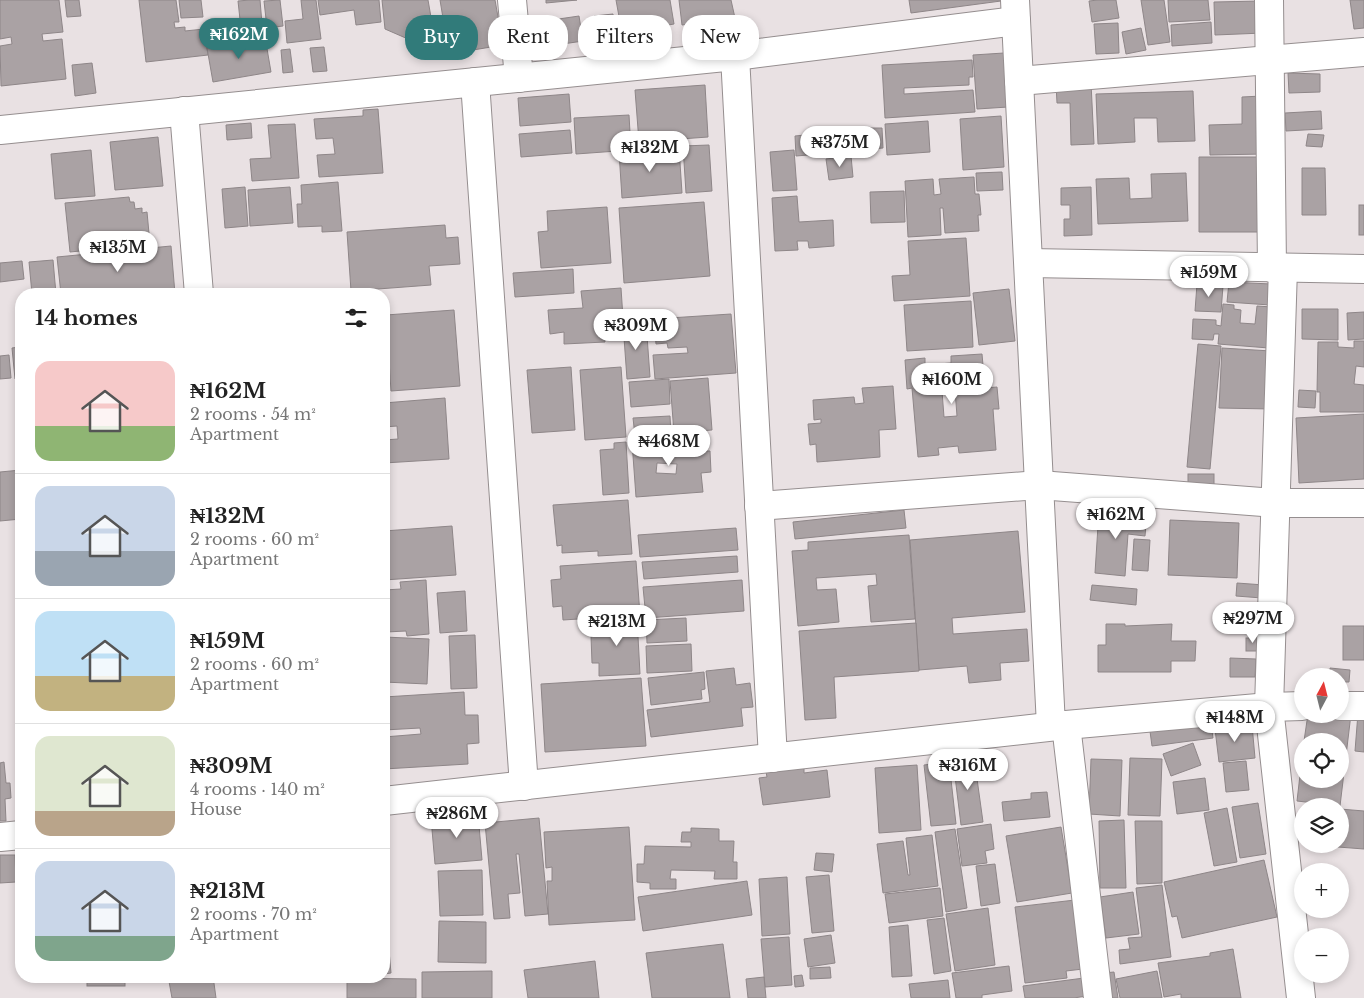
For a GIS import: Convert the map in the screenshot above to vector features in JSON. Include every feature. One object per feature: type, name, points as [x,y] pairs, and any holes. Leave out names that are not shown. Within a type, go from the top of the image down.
[{"type":"street","points":[[512,0],[519,78]]},
{"type":"street","points":[[1269,0],[1278,268],[1276,503],[1269,706],[1301,998]]},
{"type":"street","points":[[759,52],[1016,11],[1040,485],[1058,725],[1098,998]]},
{"type":"street","points":[[1019,81],[1364,52]]},
{"type":"street","points":[[0,130],[696,60]]},
{"type":"street","points":[[735,60],[773,758]]},
{"type":"street","points":[[475,82],[524,786]]},
{"type":"street","points":[[184,111],[199,288]]},
{"type":"street","points":[[1029,263],[1364,269]]},
{"type":"street","points":[[759,506],[1040,485],[1276,503],[1364,503]]},
{"type":"street","points":[[390,800],[1058,725],[1269,706],[1294,706]]},
{"type":"street","points":[[1349,706],[1364,706]]},
{"type":"street","points":[[0,837],[15,836]]},
{"type":"building","points":[[0,0],[59,0],[63,32],[42,34],[43,41],[62,39],[66,79],[1,86],[0,46],[12,44],[11,37],[0,39]]},
{"type":"building","points":[[65,0],[79,0],[81,16],[67,17]]},
{"type":"building","points":[[139,0],[176,0],[179,22],[174,22],[175,28],[185,27],[185,31],[204,29],[208,55],[146,62]]},
{"type":"building","points":[[179,0],[201,0],[203,17],[181,18]]},
{"type":"building","points":[[260,0],[263,36],[242,38],[238,1]]},
{"type":"building","points":[[280,0],[283,26],[267,28],[264,1]]},
{"type":"building","points":[[301,0],[316,0],[321,39],[287,43],[285,21],[303,19]]},
{"type":"building","points":[[318,0],[379,0],[381,22],[356,25],[354,10],[320,15]]},
{"type":"building","points":[[382,0],[428,0],[431,15],[405,15],[405,38],[385,29]]},
{"type":"building","points":[[440,0],[495,0],[498,15],[488,15],[488,48],[478,49],[478,15],[442,15]]},
{"type":"building","points":[[546,0],[577,0],[546,3]]},
{"type":"building","points":[[616,0],[670,0],[674,24],[672,24],[672,15],[619,15]]},
{"type":"building","points":[[679,0],[731,0],[734,15],[682,15],[682,25]]},
{"type":"building","points":[[909,0],[1001,0],[1001,1],[911,13]]},
{"type":"building","points":[[1116,0],[1119,18],[1092,22],[1089,1]]},
{"type":"building","points":[[1141,0],[1164,0],[1170,42],[1148,45]]},
{"type":"building","points":[[1168,0],[1208,0],[1210,20],[1169,22]]},
{"type":"building","points":[[1350,0],[1364,0],[1364,28],[1354,29]]},
{"type":"building","points":[[1261,1],[1263,33],[1215,35],[1214,2]]},
{"type":"building","points":[[578,16],[578,42],[568,43],[568,18]]},
{"type":"building","points":[[1211,22],[1212,43],[1172,46],[1171,25]]},
{"type":"building","points":[[1118,23],[1119,53],[1096,54],[1094,24]]},
{"type":"building","points":[[1141,28],[1146,50],[1126,54],[1122,32]]},
{"type":"building","points":[[265,37],[271,72],[213,82],[207,48]]},
{"type":"building","points":[[324,47],[327,71],[313,72],[310,48]]},
{"type":"building","points":[[290,49],[293,72],[283,73],[281,50]]},
{"type":"building","points":[[1004,53],[1008,107],[977,109],[973,55]]},
{"type":"building","points":[[972,60],[973,77],[969,77],[969,85],[904,88],[904,94],[973,90],[975,112],[885,118],[882,65]]},
{"type":"building","points":[[92,63],[96,93],[75,96],[72,65]]},
{"type":"building","points":[[1288,73],[1320,74],[1320,92],[1289,93]]},
{"type":"building","points":[[1091,83],[1094,144],[1071,145],[1070,103],[1057,103],[1056,84]]},
{"type":"building","points":[[705,85],[708,137],[639,142],[635,90]]},
{"type":"building","points":[[1193,91],[1195,141],[1158,142],[1157,118],[1134,118],[1135,142],[1098,144],[1096,94]]},
{"type":"building","points":[[569,94],[571,122],[520,126],[518,98]]},
{"type":"building","points":[[1262,96],[1264,154],[1210,155],[1209,125],[1242,124],[1242,97]]},
{"type":"building","points":[[378,109],[383,173],[319,177],[317,155],[335,154],[333,138],[316,139],[314,119],[363,116],[363,110]]},
{"type":"building","points":[[1321,111],[1322,129],[1286,131],[1285,113]]},
{"type":"building","points":[[629,115],[631,150],[576,154],[574,118]]},
{"type":"building","points":[[1001,116],[1004,167],[963,170],[960,119]]},
{"type":"building","points":[[928,121],[930,152],[887,155],[885,124]]},
{"type":"building","points":[[251,123],[252,138],[227,140],[226,125]]},
{"type":"building","points":[[295,124],[299,178],[252,181],[250,159],[271,158],[268,125]]},
{"type":"building","points":[[869,128],[882,128],[883,148],[870,149]]},
{"type":"building","points":[[866,129],[868,150],[796,156],[795,136]]},
{"type":"building","points":[[570,130],[572,153],[521,157],[519,134]]},
{"type":"building","points":[[1308,134],[1324,135],[1322,147],[1306,146]]},
{"type":"building","points":[[158,137],[163,186],[115,190],[110,142]]},
{"type":"building","points":[[709,145],[712,191],[686,193],[683,146]]},
{"type":"building","points":[[679,148],[682,193],[622,198],[619,152]]},
{"type":"building","points":[[91,150],[95,196],[55,199],[51,154]]},
{"type":"building","points":[[794,150],[797,190],[773,191],[770,152]]},
{"type":"building","points":[[851,156],[853,177],[829,180],[826,159]]},
{"type":"building","points":[[1199,157],[1262,157],[1266,232],[1199,232]]},
{"type":"building","points":[[1302,168],[1325,168],[1326,215],[1302,215]]},
{"type":"building","points":[[1002,172],[1003,190],[977,191],[976,173]]},
{"type":"building","points":[[1186,173],[1188,221],[1098,224],[1096,179],[1129,178],[1130,199],[1152,198],[1151,174]]},
{"type":"building","points":[[974,177],[975,194],[979,194],[981,215],[978,215],[979,231],[945,233],[943,208],[940,208],[941,235],[908,237],[905,181],[933,179],[934,195],[941,194],[939,179]]},
{"type":"building","points":[[338,182],[342,231],[322,232],[322,226],[298,227],[297,204],[302,204],[301,185]]},
{"type":"building","points":[[245,187],[248,226],[225,228],[222,189]]},
{"type":"building","points":[[290,187],[293,223],[250,226],[248,190]]},
{"type":"building","points":[[1091,187],[1092,235],[1064,236],[1064,219],[1070,219],[1070,205],[1061,205],[1061,188]]},
{"type":"building","points":[[904,191],[905,222],[871,223],[870,192]]},
{"type":"building","points":[[797,196],[799,222],[833,220],[834,246],[809,248],[808,241],[797,241],[798,250],[775,251],[772,198]]},
{"type":"building","points":[[129,197],[130,202],[134,202],[135,209],[142,208],[142,213],[147,212],[150,244],[70,252],[65,203]]},
{"type":"building","points":[[704,202],[710,276],[624,283],[619,208]]},
{"type":"building","points":[[1359,205],[1364,205],[1364,235],[1359,235]]},
{"type":"building","points":[[607,207],[611,263],[541,268],[538,232],[548,231],[547,211]]},
{"type":"building","points":[[445,225],[446,238],[458,237],[460,264],[429,266],[431,285],[390,288],[351,288],[347,232]]},
{"type":"building","points":[[966,238],[970,296],[894,301],[892,276],[910,275],[908,241]]},
{"type":"building","points":[[171,246],[174,288],[60,288],[57,257]]},
{"type":"building","points":[[53,260],[55,288],[31,288],[29,262]]},
{"type":"building","points":[[22,261],[24,279],[0,282],[0,263]]},
{"type":"building","points":[[573,269],[574,293],[515,297],[513,273]]},
{"type":"building","points":[[1229,282],[1271,284],[1270,305],[1227,302]]},
{"type":"building","points":[[1197,284],[1223,286],[1221,312],[1195,311]]},
{"type":"building","points":[[621,288],[623,318],[603,319],[605,342],[564,344],[564,332],[550,334],[548,310],[583,308],[581,291]]},
{"type":"building","points":[[1009,289],[1015,341],[979,345],[973,293]]},
{"type":"building","points":[[971,301],[973,347],[907,351],[904,305]]},
{"type":"building","points":[[1223,304],[1234,305],[1234,309],[1241,310],[1240,323],[1255,324],[1257,306],[1272,307],[1269,348],[1218,344],[1219,334],[1214,334],[1213,340],[1192,339],[1193,319],[1216,320],[1216,325],[1221,326]]},
{"type":"building","points":[[1302,309],[1338,309],[1338,340],[1302,339]]},
{"type":"building","points":[[454,310],[460,386],[391,391],[390,315]]},
{"type":"building","points":[[1364,312],[1364,339],[1348,340],[1347,313]]},
{"type":"building","points":[[731,314],[736,373],[655,379],[653,355],[688,353],[687,347],[668,348],[667,343],[656,344],[654,319]]},
{"type":"building","points":[[646,322],[650,377],[627,379],[623,324]]},
{"type":"building","points":[[1354,341],[1364,341],[1364,367],[1356,366],[1354,384],[1364,385],[1364,412],[1320,412],[1320,392],[1317,392],[1318,342],[1338,342],[1338,347],[1354,348]]},
{"type":"building","points":[[1198,344],[1221,346],[1210,469],[1187,467]]},
{"type":"building","points":[[12,348],[15,348],[15,379]]},
{"type":"building","points":[[1222,348],[1271,351],[1271,409],[1219,408]]},
{"type":"building","points":[[982,354],[985,388],[997,387],[999,409],[993,409],[996,450],[959,453],[958,446],[938,448],[939,455],[918,457],[912,388],[907,389],[905,360],[925,358],[925,365],[951,363],[951,356]],"holes":[[[955,390],[957,416],[944,417],[942,391]]]},
{"type":"building","points":[[9,355],[11,378],[0,379],[0,356]]},
{"type":"building","points":[[571,367],[575,430],[532,433],[527,370]]},
{"type":"building","points":[[621,367],[626,437],[585,440],[580,370]]},
{"type":"building","points":[[708,378],[712,430],[674,433],[670,381]]},
{"type":"building","points":[[669,379],[670,404],[631,407],[629,382]]},
{"type":"building","points":[[893,386],[896,429],[879,430],[880,457],[817,462],[816,444],[810,445],[808,424],[821,423],[821,419],[814,420],[813,400],[854,397],[855,404],[864,403],[862,388]]},
{"type":"building","points":[[1299,390],[1316,391],[1315,408],[1298,407]]},
{"type":"building","points":[[445,398],[449,459],[390,463],[390,440],[398,439],[397,426],[390,427],[390,403]]},
{"type":"building","points":[[1364,414],[1364,479],[1299,483],[1296,418]]},
{"type":"building","points":[[670,416],[671,434],[635,436],[633,418]]},
{"type":"building","points":[[699,437],[700,451],[710,451],[711,472],[701,473],[703,492],[636,497],[632,442]],"holes":[[[657,463],[677,464],[676,474],[656,473]]]},
{"type":"building","points":[[626,442],[629,493],[603,495],[600,450],[614,449],[614,443]]},
{"type":"building","points":[[15,471],[15,520],[0,521],[0,472]]},
{"type":"building","points":[[1188,474],[1214,474],[1214,506],[1188,506]]},
{"type":"building","points":[[628,500],[632,554],[598,556],[598,551],[562,553],[562,545],[557,546],[553,505]]},
{"type":"building","points":[[904,510],[906,528],[795,539],[793,522]]},
{"type":"building","points":[[1099,510],[1147,514],[1145,536],[1128,534],[1125,576],[1095,573]]},
{"type":"building","points":[[1170,520],[1239,523],[1237,578],[1168,575]]},
{"type":"building","points":[[452,526],[456,575],[390,580],[390,531]]},
{"type":"building","points":[[736,528],[738,550],[640,557],[638,535]]},
{"type":"building","points":[[1018,531],[1025,612],[952,618],[953,634],[1027,629],[1029,661],[1000,663],[1001,680],[969,683],[967,666],[919,670],[910,540]]},
{"type":"building","points":[[909,535],[915,619],[871,622],[868,586],[877,585],[876,574],[816,578],[817,590],[836,589],[839,622],[798,626],[792,551],[808,550],[808,542]]},
{"type":"building","points":[[1134,539],[1150,540],[1148,571],[1132,570]]},
{"type":"building","points":[[737,556],[738,572],[644,579],[642,562]]},
{"type":"building","points":[[636,561],[640,615],[563,620],[562,606],[553,607],[551,580],[561,579],[560,566]]},
{"type":"building","points":[[426,580],[429,634],[407,636],[406,631],[390,632],[390,590],[401,589],[400,582]]},
{"type":"building","points":[[742,580],[744,611],[646,618],[643,587]]},
{"type":"building","points":[[1237,583],[1264,585],[1262,598],[1236,596]]},
{"type":"building","points":[[1092,585],[1137,589],[1136,605],[1090,600]]},
{"type":"building","points":[[465,591],[467,631],[440,633],[437,593]]},
{"type":"building","points":[[637,618],[640,674],[599,676],[599,663],[592,663],[591,636],[597,636],[597,621]]},
{"type":"building","points":[[686,618],[687,641],[647,643],[646,620]]},
{"type":"building","points":[[916,623],[919,671],[834,677],[836,718],[805,720],[799,631]]},
{"type":"building","points":[[1106,624],[1125,624],[1125,626],[1172,624],[1171,641],[1196,641],[1195,661],[1171,661],[1171,672],[1098,672],[1098,645],[1106,645]]},
{"type":"building","points":[[1343,626],[1364,626],[1364,660],[1343,660]]},
{"type":"building","points":[[475,635],[477,688],[451,689],[449,636]]},
{"type":"building","points":[[390,637],[429,639],[427,684],[390,682]]},
{"type":"building","points":[[1246,638],[1261,638],[1261,651],[1246,651]]},
{"type":"building","points":[[691,644],[692,671],[647,673],[646,646]]},
{"type":"building","points":[[1230,658],[1256,659],[1255,677],[1230,677]]},
{"type":"building","points":[[734,668],[736,685],[750,683],[753,707],[741,708],[743,726],[651,737],[647,710],[710,702],[706,671]]},
{"type":"building","points":[[704,672],[705,689],[701,690],[702,699],[651,705],[648,678]]},
{"type":"building","points":[[641,678],[646,746],[545,752],[541,684]]},
{"type":"building","points":[[464,692],[465,715],[478,715],[479,743],[467,744],[468,764],[390,769],[390,737],[421,734],[420,728],[390,730],[390,697]]},
{"type":"building","points":[[1358,713],[1364,713],[1364,752],[1355,751]]},
{"type":"building","points":[[1349,714],[1351,714],[1349,733],[1305,733],[1307,723],[1349,723]]},
{"type":"building","points":[[1210,717],[1213,738],[1152,746],[1149,724]]},
{"type":"building","points":[[1252,725],[1255,758],[1219,762],[1215,729]]},
{"type":"building","points":[[1193,743],[1201,765],[1171,776],[1163,754]]},
{"type":"building","points":[[974,757],[983,822],[961,825],[953,760]]},
{"type":"building","points":[[1130,758],[1162,759],[1160,816],[1128,815]]},
{"type":"building","points":[[1091,759],[1122,760],[1120,816],[1089,814]]},
{"type":"building","points":[[1246,761],[1249,790],[1226,792],[1223,763]]},
{"type":"building","points":[[4,762],[6,783],[10,783],[11,798],[5,799],[6,821],[0,821],[0,763]]},
{"type":"building","points":[[949,762],[956,824],[931,826],[924,765]]},
{"type":"building","points":[[917,765],[921,830],[879,833],[875,768]]},
{"type":"building","points":[[804,767],[804,773],[827,770],[830,797],[763,805],[759,778],[767,777],[766,772]]},
{"type":"building","points":[[1205,778],[1209,810],[1177,814],[1173,782]]},
{"type":"building","points":[[1299,788],[1342,788],[1341,798],[1297,798]]},
{"type":"building","points":[[1047,792],[1050,817],[1004,821],[1002,802],[1031,799],[1031,793]]},
{"type":"building","points":[[1258,803],[1266,854],[1240,858],[1232,807]]},
{"type":"building","points":[[1227,808],[1237,862],[1214,866],[1204,813]]},
{"type":"building","points":[[1349,810],[1364,811],[1364,849],[1349,848]]},
{"type":"building","points":[[478,814],[482,860],[435,864],[431,818]]},
{"type":"building","points":[[539,818],[548,914],[525,916],[519,854],[516,854],[520,893],[508,894],[510,918],[494,919],[485,823]]},
{"type":"building","points":[[1124,820],[1126,888],[1100,888],[1099,821]]},
{"type":"building","points":[[1135,821],[1162,821],[1162,883],[1137,884]]},
{"type":"building","points":[[991,824],[994,849],[985,851],[987,863],[962,866],[957,829]]},
{"type":"building","points":[[629,827],[635,920],[549,925],[547,881],[552,881],[552,867],[546,868],[544,832]]},
{"type":"building","points":[[1061,827],[1072,893],[1017,902],[1006,836]]},
{"type":"building","points":[[691,828],[719,829],[719,841],[734,841],[733,862],[737,862],[737,879],[714,879],[715,871],[671,870],[670,879],[676,879],[676,889],[650,889],[650,883],[637,882],[637,864],[644,864],[645,846],[691,847],[691,842],[681,842],[682,832],[691,832]]},
{"type":"building","points":[[955,829],[967,908],[946,912],[935,832]]},
{"type":"building","points":[[932,835],[938,886],[883,893],[877,844],[903,841],[908,875],[910,875],[906,838]]},
{"type":"building","points":[[816,853],[834,854],[832,872],[814,870]]},
{"type":"building","points":[[0,855],[15,855],[15,882],[0,883]]},
{"type":"building","points":[[1264,860],[1277,917],[1182,938],[1177,916],[1172,917],[1164,882]]},
{"type":"building","points":[[995,864],[1000,903],[981,906],[976,866]]},
{"type":"building","points":[[482,870],[483,915],[440,916],[438,871]]},
{"type":"building","points":[[829,875],[834,931],[812,933],[806,877]]},
{"type":"building","points":[[787,877],[790,934],[762,936],[759,879]]},
{"type":"building","points":[[747,881],[752,915],[643,931],[638,897]]},
{"type":"building","points":[[1162,885],[1171,957],[1120,964],[1119,950],[1130,949],[1128,938],[1142,937],[1136,888]]},
{"type":"building","points":[[940,888],[943,916],[889,923],[885,894]]},
{"type":"building","points":[[1133,892],[1139,934],[1106,938],[1100,897]]},
{"type":"building","points":[[1075,900],[1083,969],[1066,971],[1067,978],[1025,983],[1015,907]]},
{"type":"building","points":[[988,908],[995,965],[955,971],[946,914]]},
{"type":"building","points":[[944,918],[951,971],[934,974],[927,920]]},
{"type":"building","points":[[439,921],[486,922],[486,963],[438,962]]},
{"type":"building","points":[[908,925],[912,976],[892,977],[889,927]]},
{"type":"building","points":[[831,935],[835,963],[808,967],[804,939]]},
{"type":"building","points":[[789,937],[792,985],[765,987],[761,939]]},
{"type":"building","points":[[723,944],[730,998],[652,998],[646,953]]},
{"type":"building","points":[[1233,949],[1241,998],[1181,998],[1181,994],[1164,997],[1158,963],[1210,956],[1210,953]]},
{"type":"building","points":[[595,961],[599,998],[528,998],[524,970]]},
{"type":"building","points":[[1009,966],[1012,991],[982,995],[982,998],[956,998],[952,973]]},
{"type":"building","points":[[830,967],[831,978],[810,979],[810,968]]},
{"type":"building","points":[[492,971],[492,998],[422,998],[422,972]]},
{"type":"building","points":[[1157,971],[1162,998],[1120,998],[1116,979]]},
{"type":"building","points":[[1114,972],[1118,998],[1108,998],[1104,973]]},
{"type":"building","points":[[802,975],[804,986],[795,987],[794,976]]},
{"type":"building","points":[[764,977],[766,998],[748,998],[746,979]]},
{"type":"building","points":[[1084,978],[1086,996],[1074,998],[1025,998],[1023,986]]},
{"type":"building","points":[[390,979],[416,979],[416,998],[347,998],[347,983],[390,983]]},
{"type":"building","points":[[948,980],[950,998],[911,998],[909,984]]},
{"type":"building","points":[[87,983],[125,983],[125,986],[87,986]]},
{"type":"building","points":[[169,983],[214,983],[216,998],[172,998]]}]
